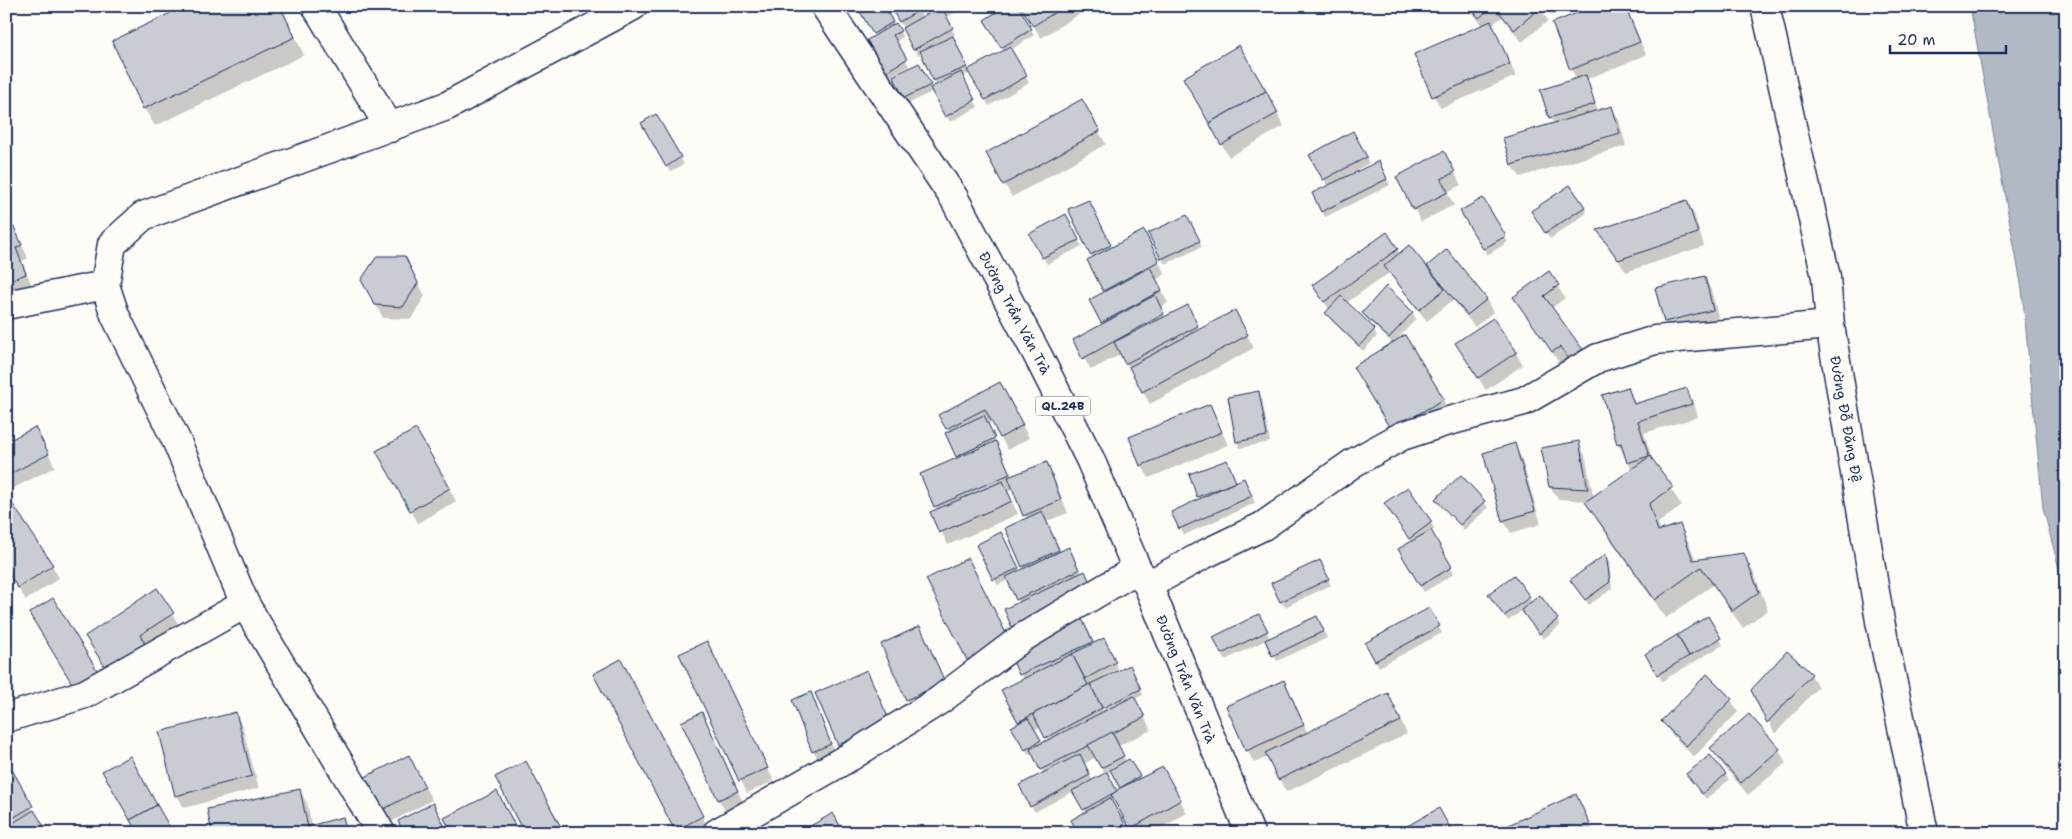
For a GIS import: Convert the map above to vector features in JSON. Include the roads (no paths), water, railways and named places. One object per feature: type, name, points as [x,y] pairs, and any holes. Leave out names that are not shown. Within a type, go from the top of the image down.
[{"type":"street","points":[[316,6],[390,128]]},
{"type":"street","points":[[381,833],[245,604],[177,442],[115,315],[105,285],[112,244],[143,216],[447,106],[634,6]]},
{"type":"street","name":"Đường Trần Văn Trà","points":[[824,6],[954,198],[1038,356],[1090,459],[1250,833]]},
{"type":"street","name":"Đường Đỗ Đăng Đệ","points":[[1765,6],[1826,277],[1830,325],[1880,621],[1924,833]]},
{"type":"street","points":[[6,305],[105,285]]},
{"type":"street","points":[[718,833],[869,745],[940,700],[1022,638],[1142,577],[1205,554],[1264,526],[1353,464],[1402,436],[1445,422],[1524,401],[1598,358],[1655,340],[1830,325]]},
{"type":"street","points":[[6,718],[85,694],[245,604]]}]
